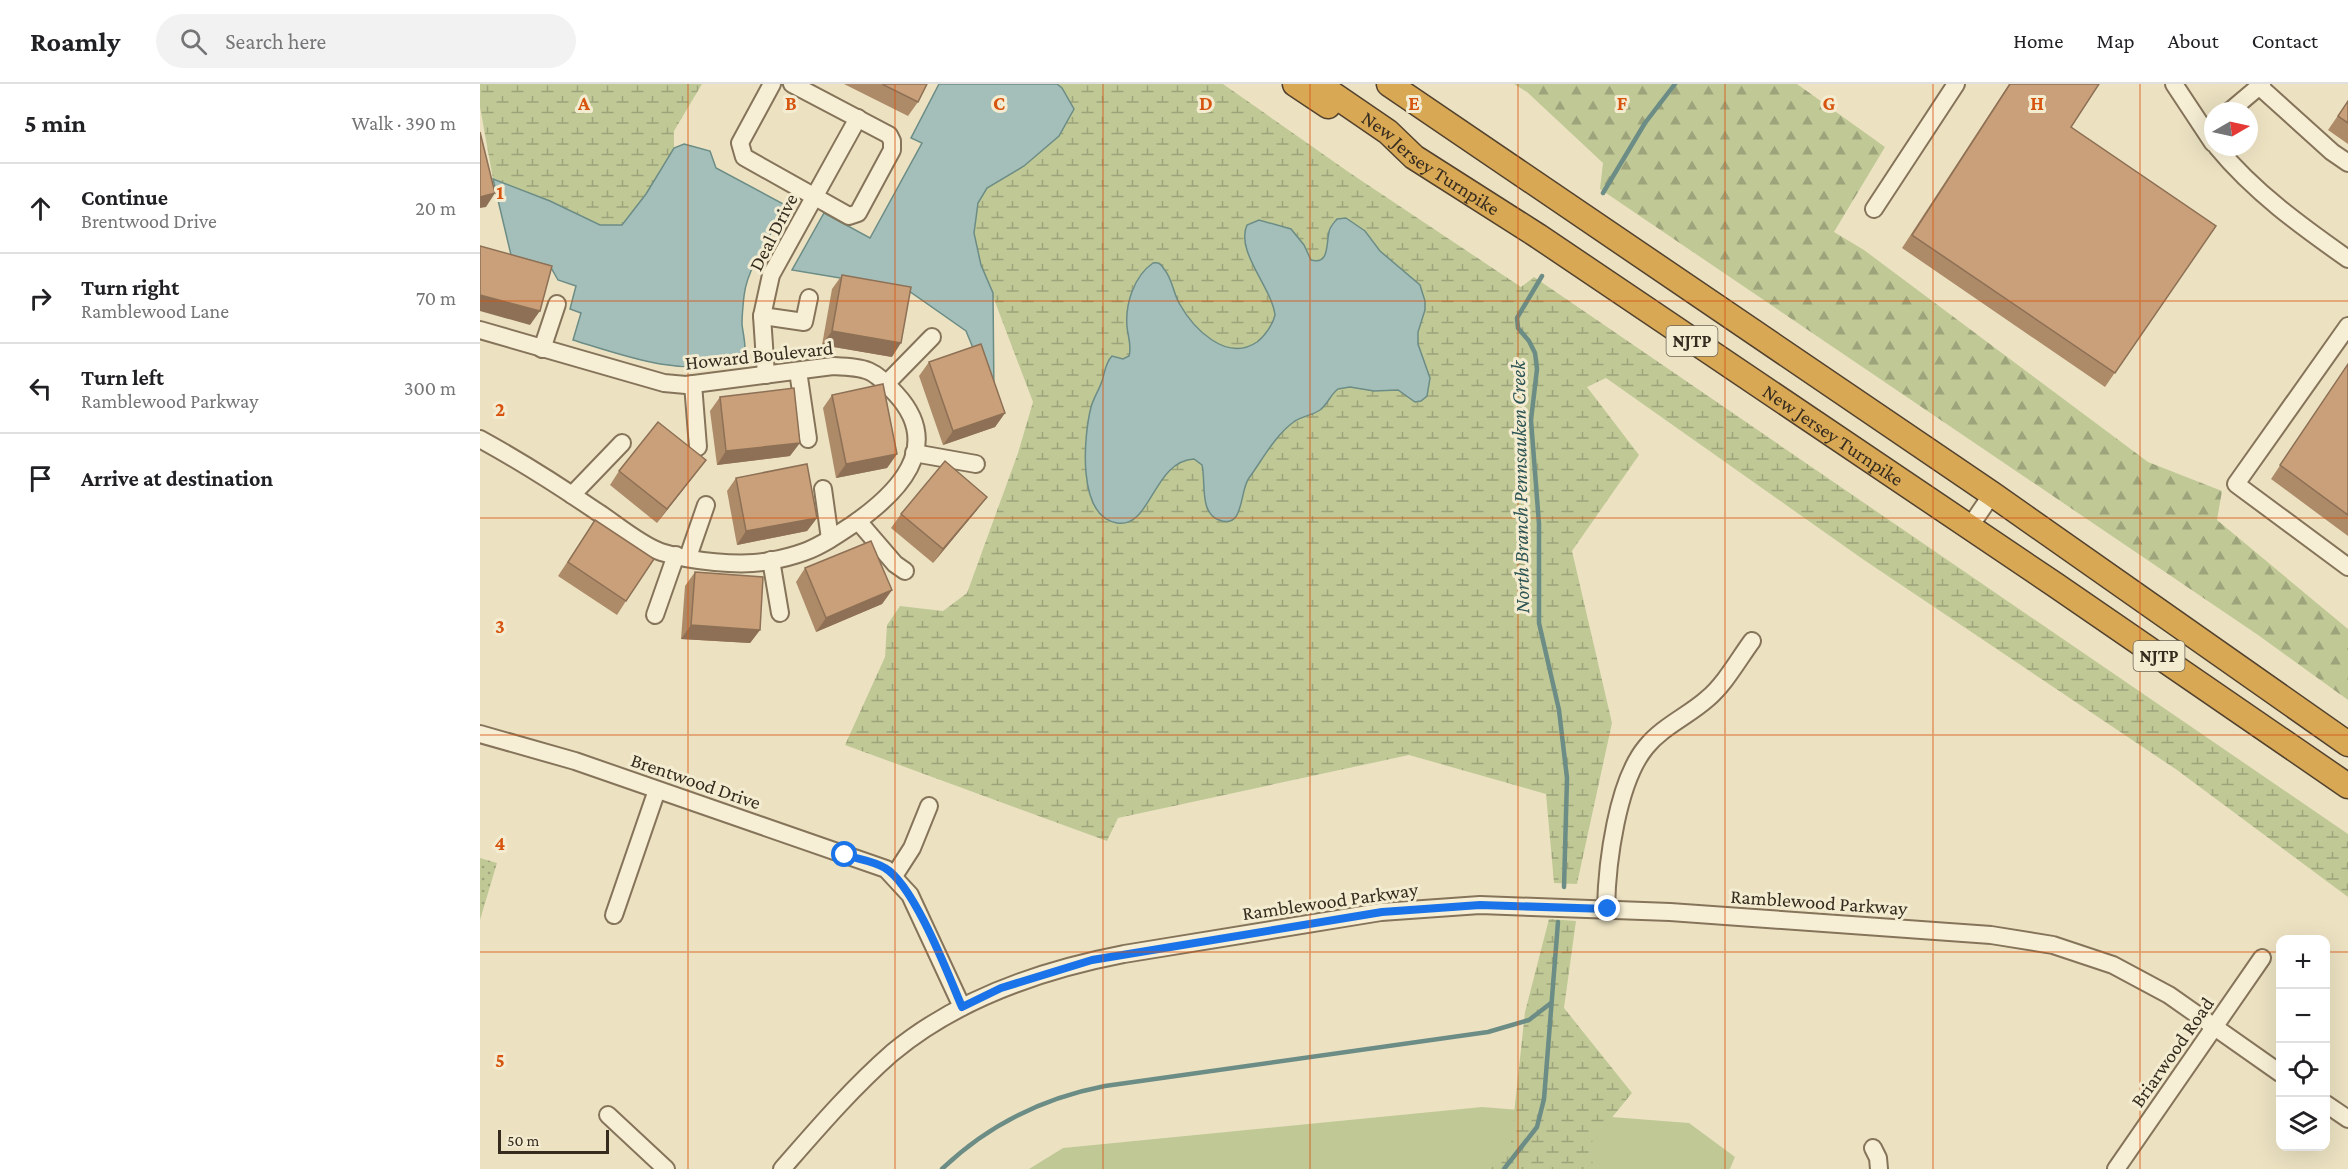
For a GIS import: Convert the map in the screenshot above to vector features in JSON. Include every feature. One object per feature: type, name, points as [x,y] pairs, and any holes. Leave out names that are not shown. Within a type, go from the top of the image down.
[{"type":"highway","points":[[1295,84],[1386,143],[1414,157]]},
{"type":"highway","name":"New Jersey Turnpike","points":[[1318,84],[1389,132],[1414,157],[1538,236],[2083,603],[2348,786]]},
{"type":"highway","name":"New Jersey Turnpike","points":[[1389,84],[1992,494],[2348,744]]},
{"type":"street","points":[[772,84],[740,143],[744,156],[849,216],[858,213],[892,150],[889,135],[792,84]]},
{"type":"street","points":[[1874,209],[1956,84]]},
{"type":"street","points":[[2174,84],[2204,125]]},
{"type":"street","points":[[2241,102],[2261,85],[2332,152],[2348,164]]},
{"type":"street","name":"Deal Drive","points":[[766,375],[762,316],[771,275],[858,118]]},
{"type":"street","points":[[2225,156],[2248,182],[2348,259]]},
{"type":"street","points":[[762,316],[804,322],[809,298]]},
{"type":"street","points":[[542,349],[557,304]]},
{"type":"street","points":[[2348,326],[2236,484],[2348,567]]},
{"type":"street","name":"Howard Boulevard","points":[[480,331],[664,383],[693,384],[833,366],[855,367],[876,373],[912,417],[916,434],[912,465],[892,494],[858,521],[806,552],[771,560],[724,563],[660,552],[532,468],[480,439]]},
{"type":"street","points":[[886,384],[932,337]]},
{"type":"street","points":[[798,371],[808,439]]},
{"type":"street","points":[[693,384],[698,447]]},
{"type":"street","points":[[572,495],[622,443]]},
{"type":"street","points":[[914,453],[976,464]]},
{"type":"street","points":[[823,489],[830,539]]},
{"type":"street","points":[[1969,528],[1992,494]]},
{"type":"street","points":[[655,615],[706,505]]},
{"type":"street","points":[[858,521],[895,564],[905,571]]},
{"type":"street","points":[[771,560],[780,613]]},
{"type":"street","points":[[1606,908],[1607,881],[1616,824],[1636,761],[1661,732],[1713,693],[1752,641]]},
{"type":"street","name":"Brentwood Drive","points":[[480,734],[575,761],[876,864],[894,876]]},
{"type":"street","points":[[614,915],[657,790]]},
{"type":"street","points":[[929,806],[912,848],[894,876],[910,895],[962,1007]]},
{"type":"street","name":"Ramblewood Parkway","points":[[782,1169],[847,1096],[893,1052],[962,1007],[1001,988],[1092,960],[1414,908],[1469,905],[1606,908],[1991,935],[2053,945],[2093,957],[2142,979],[2216,1027],[2276,1070]]},
{"type":"street","name":"Briarwood Road","points":[[2116,1169],[2262,958]]},
{"type":"street","points":[[2330,1107],[2348,1119]]},
{"type":"street","points":[[608,1115],[666,1169]]},
{"type":"street","points":[[1873,1148],[1878,1158],[1879,1169]]},
{"type":"green space","points":[[480,84],[702,84],[674,131],[674,148],[646,195],[623,225],[600,225],[550,201],[493,179],[480,107]]},
{"type":"green space","points":[[1057,84],[1223,84],[1350,173],[1521,287],[1534,277],[2348,834],[2348,897],[2177,770],[1864,560],[1606,378],[1587,387],[1639,455],[1572,551],[1612,723],[1577,884],[1554,883],[1546,794],[1409,755],[1118,818],[1107,841],[845,745],[885,657],[887,625],[900,606],[943,611],[967,593],[1018,453],[1033,402],[981,265],[974,233],[978,203],[987,188],[1024,166],[1062,88]]},
{"type":"green space","points":[[1514,84],[1797,84],[1885,147],[1834,232],[1864,250],[2148,462],[2222,491],[2217,520],[2348,629],[2348,700],[2258,635],[1600,189],[1603,163],[1527,92]]},
{"type":"green space","points":[[480,858],[497,863],[480,920]]},
{"type":"green space","points":[[1549,919],[1576,921],[1564,1008],[1632,1093],[1591,1143],[1593,1169],[1490,1169],[1510,1151],[1525,1012]]},
{"type":"green space","points":[[1482,1107],[1689,1123],[1735,1157],[1730,1169],[1029,1169],[1063,1148]]},
{"type":"water","points":[[939,84],[1057,84],[1062,88],[1074,109],[1059,136],[1024,166],[987,188],[978,203],[974,233],[981,265],[993,293],[994,399],[966,331],[906,289],[792,270],[824,213],[870,238],[922,143],[911,138]]},
{"type":"water","points":[[684,144],[710,151],[716,168],[787,206],[761,250],[746,285],[742,321],[745,351],[738,364],[715,367],[673,366],[635,359],[573,340],[581,313],[570,309],[576,286],[558,280],[550,266],[511,255],[493,179],[550,201],[600,225],[622,225],[646,194],[674,148]]},
{"type":"water","points":[[1346,218],[1365,231],[1380,251],[1420,285],[1425,310],[1418,332],[1418,344],[1430,378],[1427,396],[1415,402],[1398,390],[1374,391],[1350,387],[1338,389],[1320,410],[1295,421],[1275,440],[1249,478],[1237,515],[1227,522],[1219,520],[1208,511],[1202,465],[1194,459],[1180,463],[1169,471],[1138,516],[1128,522],[1117,523],[1104,517],[1095,506],[1089,491],[1086,473],[1088,420],[1092,403],[1110,359],[1112,356],[1123,359],[1129,356],[1127,318],[1129,300],[1141,275],[1153,263],[1160,264],[1169,277],[1185,313],[1202,332],[1222,345],[1234,348],[1245,347],[1263,337],[1275,315],[1268,293],[1246,246],[1247,225],[1259,220],[1291,229],[1304,245],[1311,260],[1317,261],[1326,252],[1331,226],[1337,219]]},
{"type":"building","points":[[882,84],[927,84],[918,102]]},
{"type":"building","points":[[2010,84],[2099,84],[2071,127],[2216,226],[2115,373],[1912,235]]},
{"type":"building","points":[[2348,101],[2348,123],[2338,116]]},
{"type":"building","points":[[480,132],[495,193],[480,197]]},
{"type":"building","points":[[480,246],[552,266],[540,311],[480,295]]},
{"type":"building","points":[[842,275],[911,287],[901,343],[832,331]]},
{"type":"building","points":[[981,344],[1005,413],[953,431],[929,362]]},
{"type":"building","points":[[2348,364],[2348,515],[2280,465]]},
{"type":"building","points":[[883,384],[897,454],[846,464],[832,395]]},
{"type":"building","points":[[794,388],[800,443],[726,451],[720,397]]},
{"type":"building","points":[[658,422],[706,460],[667,509],[619,471]]},
{"type":"building","points":[[945,461],[987,497],[943,549],[901,514]]},
{"type":"building","points":[[807,464],[817,518],[746,531],[736,478]]},
{"type":"building","points":[[595,520],[654,559],[626,601],[568,562]]},
{"type":"building","points":[[871,541],[892,590],[826,618],[805,568]]},
{"type":"building","points":[[695,572],[763,577],[760,630],[691,625]]},
{"type":"waterway","name":"North Branch Pennsauken Creek","points":[[1603,193],[1645,123],[1675,84]]},
{"type":"waterway","name":"North Branch Pennsauken Creek","points":[[1542,276],[1517,318],[1518,328],[1535,353],[1537,369],[1531,420],[1539,524],[1539,623],[1559,710],[1567,778],[1564,887]]},
{"type":"waterway","name":"North Branch Pennsauken Creek","points":[[1504,1169],[1537,1127],[1544,1099],[1558,922]]},
{"type":"waterway","points":[[942,1169],[978,1139],[997,1127],[1038,1106],[1082,1091],[1488,1032],[1529,1020],[1551,1003]]},
{"type":"route","points":[[845,855],[886,869],[904,886],[919,913],[962,1007],[1001,988],[1031,977],[1092,960],[1382,912],[1480,905],[1608,909]]}]
